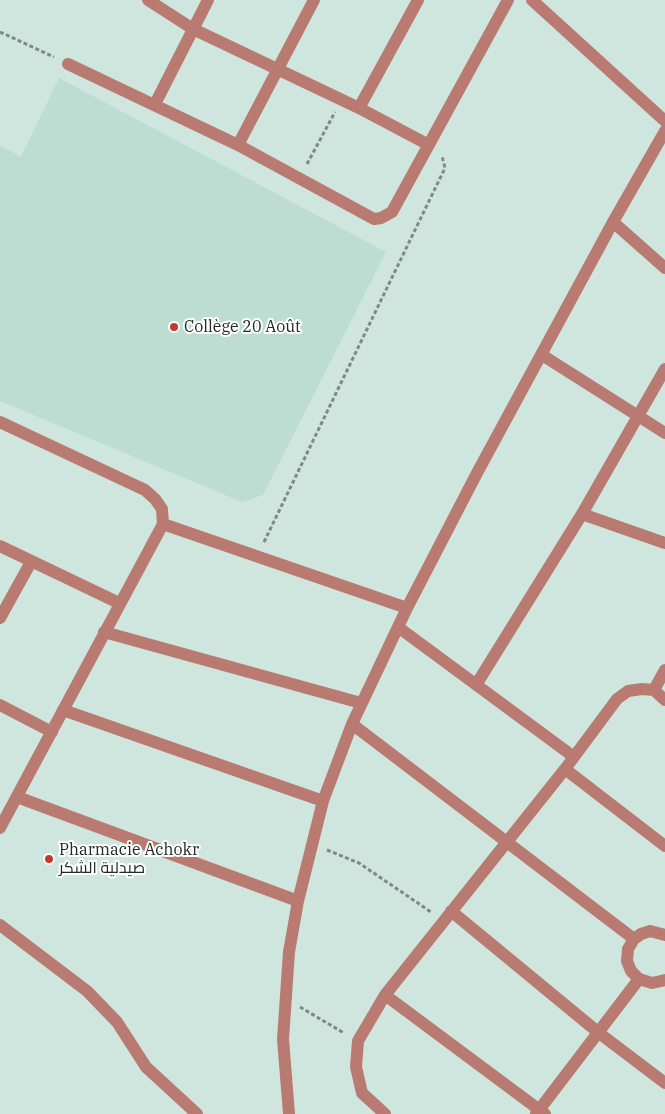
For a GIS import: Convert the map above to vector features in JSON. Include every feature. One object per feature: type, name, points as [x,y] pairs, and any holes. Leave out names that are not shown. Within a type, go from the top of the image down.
[{"type":"street","points":[[148,0],[193,29],[359,108],[429,145]]},
{"type":"street","points":[[155,104],[208,0]]},
{"type":"street","points":[[238,144],[314,0]]},
{"type":"street","points":[[359,108],[418,0]]},
{"type":"street","points":[[68,64],[238,144],[374,219],[381,218],[392,212],[508,0]]},
{"type":"street","points":[[532,0],[665,121]]},
{"type":"street","points":[[289,1114],[283,1039],[289,952],[298,901],[323,801],[352,724],[407,608],[613,222],[665,131]]},
{"type":"street","points":[[613,222],[665,268]]},
{"type":"street","points":[[542,355],[665,433]]},
{"type":"street","points":[[476,685],[582,514],[665,369]]},
{"type":"street","points":[[0,422],[145,490],[162,509],[163,524],[0,828]]},
{"type":"street","points":[[582,514],[665,543]]},
{"type":"street","points":[[163,524],[407,608]]},
{"type":"street","points":[[0,546],[119,603]]},
{"type":"street","points":[[0,618],[31,562]]},
{"type":"street","points":[[398,627],[574,756]]},
{"type":"street","points":[[104,632],[361,703]]},
{"type":"street","points":[[654,690],[665,670]]},
{"type":"street","points":[[385,1114],[362,1092],[356,1067],[358,1041],[385,995],[565,769],[617,699],[628,691],[654,690],[665,700]]},
{"type":"street","points":[[0,705],[52,732]]},
{"type":"street","points":[[63,710],[323,801]]},
{"type":"street","points":[[352,724],[634,939]]},
{"type":"street","points":[[565,769],[665,846]]},
{"type":"street","points":[[17,797],[298,901]]},
{"type":"street","points":[[448,916],[665,1083]]},
{"type":"street","points":[[0,925],[87,991],[117,1022],[146,1067],[196,1114]]},
{"type":"street","points":[[665,935],[650,931],[634,939],[628,950],[627,961],[631,971],[639,979],[652,983],[665,980]]},
{"type":"street","points":[[385,995],[540,1112],[639,979]]},
{"type":"path","points":[[0,32],[68,64]]},
{"type":"path","points":[[300,177],[341,101]]},
{"type":"path","points":[[257,556],[445,168],[443,156],[429,145]]},
{"type":"path","points":[[312,844],[359,864],[448,916]]},
{"type":"path","points":[[285,998],[358,1041]]},
{"type":"shaded area","name":"Collège 20 Août","points":[[59,78],[386,252],[263,495],[242,502],[0,401],[0,145],[21,157]]},
{"type":"place","name":"Collège 20 Août","points":[[174,327]]},
{"type":"place","name":"Pharmacie Achokr صيدلية الشكر","points":[[49,859]]}]
